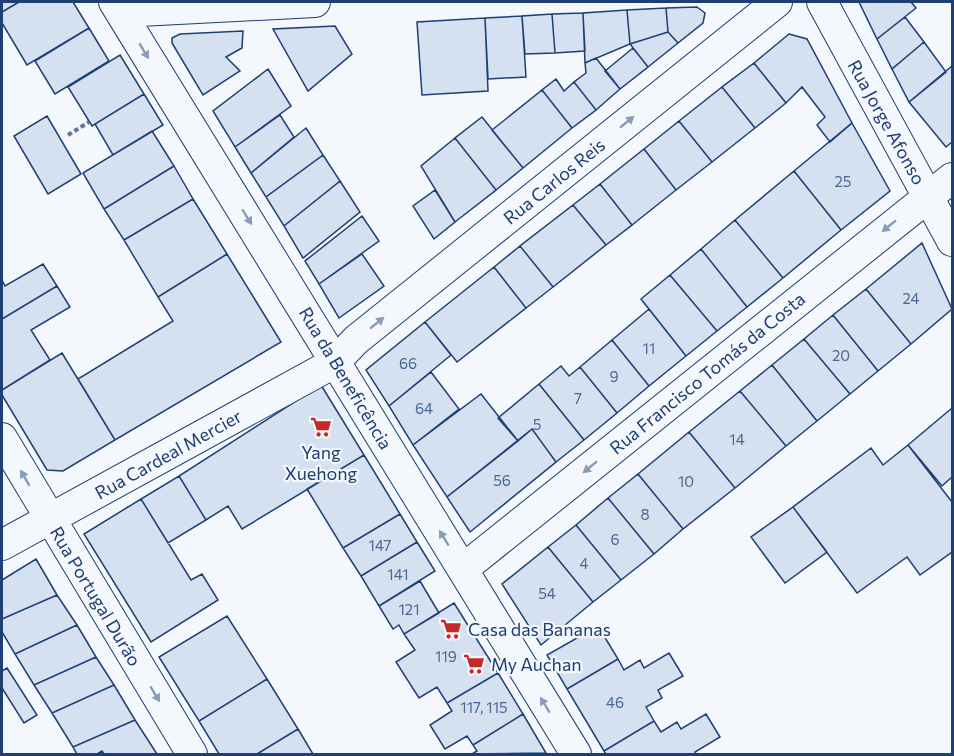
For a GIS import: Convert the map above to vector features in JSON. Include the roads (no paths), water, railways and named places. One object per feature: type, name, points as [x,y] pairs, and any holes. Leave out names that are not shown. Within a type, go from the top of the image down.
[{"type":"street","points":[[117,7],[315,2]]},
{"type":"street","name":"Rua Carlos Reis","points":[[334,363],[356,340],[777,2]]},
{"type":"street","name":"Rua Jorge Afonso","points":[[822,2],[952,241]]},
{"type":"street","name":"Rua da Beneficência","points":[[117,7],[576,754]]},
{"type":"street","name":"Rua Francisco Tomás da Costa","points":[[463,569],[952,178]]},
{"type":"street","name":"Rua Cardeal Mercier","points":[[2,545],[334,363]]},
{"type":"street","name":"Rua Portugal Durão","points":[[2,438],[192,754]]},
{"type":"place","name":"Yang Xuehong","points":[[321,427]]},
{"type":"place","name":"Casa das Bananas","points":[[451,629]]},
{"type":"place","name":"My Auchan","points":[[474,664]]}]
